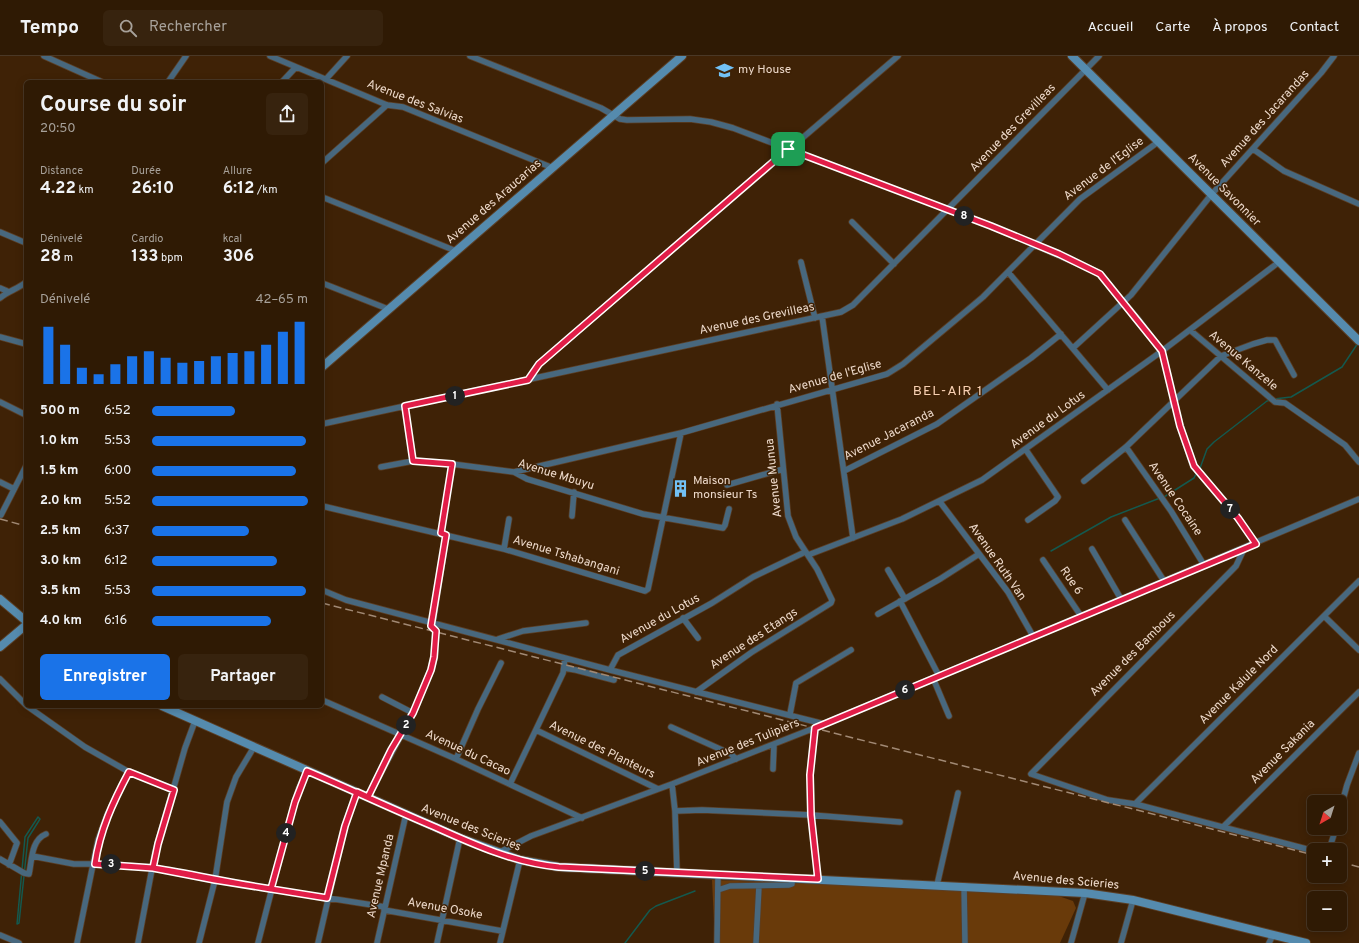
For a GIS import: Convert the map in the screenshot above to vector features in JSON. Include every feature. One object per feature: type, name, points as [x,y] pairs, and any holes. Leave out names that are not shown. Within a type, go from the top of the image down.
[{"type":"street","points":[[44,56],[98,80]]},
{"type":"street","points":[[169,80],[186,56]]},
{"type":"street","name":"Avenue des Salvias","points":[[270,56],[327,78],[387,105],[403,107],[553,168]]},
{"type":"street","points":[[327,78],[347,56]]},
{"type":"street","points":[[470,56],[627,120],[686,119],[711,122],[746,132],[1035,244],[1097,272],[1124,302],[1162,351],[1173,402],[1186,446],[1197,471],[1238,518],[1256,544]]},
{"type":"street","name":"Avenue des Araucarias","points":[[324,365],[682,56]]},
{"type":"street","points":[[528,380],[539,364],[898,56]]},
{"type":"street","name":"Avenue Savonnier","points":[[1072,56],[1359,341]]},
{"type":"street","name":"Avenue des Grevilleas","points":[[324,424],[841,312],[849,308],[894,264],[1099,56]]},
{"type":"street","name":"Avenue des Jacarandas","points":[[1073,348],[1124,302],[1144,281],[1211,194],[1254,149],[1334,56]]},
{"type":"street","points":[[284,80],[296,67]]},
{"type":"street","points":[[324,161],[387,105]]},
{"type":"street","name":"Avenue de l'Eglise","points":[[514,472],[681,433],[777,404],[880,377],[891,372],[956,319],[1008,272],[1089,191],[1158,142]]},
{"type":"street","points":[[1254,149],[1284,171],[1359,204]]},
{"type":"street","points":[[324,198],[456,251]]},
{"type":"street","points":[[852,222],[894,264]]},
{"type":"street","points":[[0,232],[24,242]]},
{"type":"street","points":[[801,262],[815,318]]},
{"type":"street","name":"Avenue du Lotus","points":[[610,670],[618,656],[712,603],[753,577],[807,553],[902,520],[982,480],[1026,450],[1162,351],[1279,262]]},
{"type":"street","points":[[1008,272],[1108,390]]},
{"type":"street","points":[[0,298],[24,284]]},
{"type":"street","points":[[324,284],[388,310]]},
{"type":"street","points":[[0,288],[8,292]]},
{"type":"street","points":[[822,316],[853,538]]},
{"type":"street","name":"Avenue Kanzele","points":[[1190,330],[1274,401],[1285,403],[1345,445],[1359,462]]},
{"type":"street","name":"Avenue Jacaranda","points":[[844,471],[937,424],[1031,358],[1061,334]]},
{"type":"street","points":[[0,337],[24,343]]},
{"type":"street","points":[[1084,481],[1126,447],[1221,356],[1253,344],[1267,340],[1275,340],[1294,375]]},
{"type":"street","points":[[0,402],[24,414]]},
{"type":"street","name":"Avenue Munua","points":[[777,404],[788,516],[791,527],[817,569],[832,600],[825,607]]},
{"type":"street","points":[[405,406],[413,461]]},
{"type":"street","name":"Avenue Tshabangani","points":[[324,506],[504,549],[644,591],[648,589],[681,433]]},
{"type":"street","name":"Avenue Cocaine","points":[[1126,447],[1162,498],[1204,565]]},
{"type":"street","points":[[1026,450],[1058,497],[1055,501],[1028,520]]},
{"type":"street","name":"Avenue Mbuyu","points":[[382,467],[413,461],[452,464],[514,472],[527,479],[643,514],[664,519],[723,528],[726,525],[729,509]]},
{"type":"street","points":[[368,797],[413,713],[433,664],[436,631],[431,626],[452,464]]},
{"type":"street","points":[[727,485],[783,469]]},
{"type":"street","points":[[1,515],[24,470]]},
{"type":"street","points":[[0,482],[14,489]]},
{"type":"street","points":[[572,516],[574,492]]},
{"type":"street","name":"Avenue des Tulipiers","points":[[498,853],[531,836],[672,784],[825,724],[1164,581],[1256,544],[1359,499]]},
{"type":"street","name":"Avenue Ruth Van","points":[[940,502],[1008,592],[1033,636]]},
{"type":"street","points":[[504,549],[509,519]]},
{"type":"street","points":[[1125,520],[1164,581]]},
{"type":"street","points":[[1092,549],[1121,599]]},
{"type":"street","name":"Avenue des Bambous","points":[[1135,804],[1108,800],[1032,776],[1031,774],[1032,771],[1236,566],[1244,549]]},
{"type":"street","points":[[878,614],[979,554]]},
{"type":"street","name":"Rue 6","points":[[1043,560],[1081,616]]},
{"type":"street","points":[[888,570],[903,600],[936,677],[949,716]]},
{"type":"street","name":"Avenue Kalule Nord","points":[[1135,804],[1359,581]]},
{"type":"street","points":[[324,591],[346,600],[610,670],[825,724]]},
{"type":"street","points":[[0,599],[24,619]]},
{"type":"street","name":"Avenue des Etangs","points":[[696,692],[746,656],[825,607]]},
{"type":"street","points":[[1324,616],[1359,650]]},
{"type":"street","points":[[683,618],[698,638]]},
{"type":"street","points":[[498,640],[523,631],[586,623]]},
{"type":"street","points":[[0,647],[24,627]]},
{"type":"street","points":[[790,714],[796,683],[851,650]]},
{"type":"street","points":[[510,784],[564,668],[566,658]]},
{"type":"street","points":[[456,759],[478,709],[501,663]]},
{"type":"street","points":[[564,668],[614,680]]},
{"type":"street","points":[[0,679],[24,704]]},
{"type":"street","name":"Avenue Sakania","points":[[1223,827],[1359,692]]},
{"type":"street","points":[[382,697],[413,713]]},
{"type":"street","name":"Avenue du Cacao","points":[[324,701],[401,734],[582,818]]},
{"type":"street","points":[[29,708],[76,740],[129,772],[174,790]]},
{"type":"street","name":"Avenue des Scieries","points":[[166,708],[460,838],[520,860],[559,867],[1085,893],[1132,900],[1306,943]]},
{"type":"street","points":[[138,943],[158,844],[186,743],[195,721]]},
{"type":"street","points":[[670,727],[731,754],[736,759]]},
{"type":"street","points":[[815,728],[810,775],[811,815],[818,879]]},
{"type":"street","name":"Avenue des Planteurs","points":[[536,730],[658,789]]},
{"type":"street","points":[[773,769],[774,744]]},
{"type":"street","points":[[199,943],[215,880],[227,802],[236,778],[254,747]]},
{"type":"street","points":[[1344,795],[1359,753]]},
{"type":"street","points":[[258,943],[295,802],[307,771]]},
{"type":"street","points":[[77,943],[95,864],[98,840],[108,813],[129,772]]},
{"type":"street","points":[[672,784],[675,811],[677,873]]},
{"type":"street","points":[[318,943],[327,898],[345,826],[357,792]]},
{"type":"street","points":[[937,885],[958,794]]},
{"type":"street","points":[[1135,804],[1307,849]]},
{"type":"street","points":[[675,811],[702,810],[811,815],[900,822]]},
{"type":"street","name":"Avenue Mpanda","points":[[378,943],[406,814]]},
{"type":"street","points":[[0,822],[17,843],[9,864]]},
{"type":"street","points":[[0,859],[28,874],[37,840],[46,834]]},
{"type":"street","points":[[437,943],[460,838]]},
{"type":"street","name":"Avenue Osoke","points":[[32,856],[74,864],[153,868],[215,880],[385,908],[502,931]]},
{"type":"street","points":[[500,943],[520,860]]},
{"type":"street","points":[[717,943],[718,875]]},
{"type":"street","points":[[718,890],[730,886],[789,885],[792,884],[792,878]]},
{"type":"street","points":[[756,943],[759,886]]},
{"type":"street","points":[[964,886],[964,943]]},
{"type":"street","points":[[1071,943],[1085,893]]},
{"type":"street","points":[[1121,943],[1132,900]]},
{"type":"street","points":[[1269,943],[1273,934]]},
{"type":"street","points":[[0,936],[16,942]]},
{"type":"shaded area","points":[[712,880],[1050,893],[1073,901],[1076,908],[1060,943],[715,943]]},
{"type":"waterway","points":[[1274,399],[1291,397],[1342,367],[1358,343]]},
{"type":"waterway","points":[[1199,471],[1207,449],[1214,442],[1267,401],[1271,400]]},
{"type":"waterway","points":[[1164,497],[1194,478],[1196,474]]},
{"type":"waterway","points":[[1051,551],[1111,517],[1160,498]]},
{"type":"waterway","points":[[38,817],[40,819],[28,838],[19,923],[17,924],[25,837],[38,817]]},
{"type":"waterway","points":[[625,943],[650,910],[656,906],[695,891]]},
{"type":"railway","points":[[0,519],[24,525]]},
{"type":"railway","points":[[324,604],[1307,853]]},
{"type":"railway","points":[[1347,864],[1359,867]]},
{"type":"place","name":"my House","points":[[725,70]]},
{"type":"place","name":"Maison monsieur Ts","points":[[680,488]]},
{"type":"district","name":"BEL-AIR 1","points":[[948,391]]},
{"type":"route","points":[[788,149],[535,367],[528,380],[405,406],[413,461],[452,464],[441,533],[446,535],[433,622],[431,626],[436,631],[433,664],[413,713],[391,750],[368,797],[357,792],[345,826],[327,898],[313,896],[271,889],[215,880],[153,868],[118,864],[95,864],[98,840],[114,799],[129,772],[174,790],[158,844],[153,868],[224,882],[271,889],[295,802],[307,771],[357,792],[368,797],[406,814],[460,838],[498,853],[542,866],[818,879],[811,815],[810,775],[815,728],[1164,581],[1256,544],[1238,518],[1194,466],[1186,446],[1173,402],[1162,351],[1151,335],[1100,274],[1059,254],[991,226],[788,149]]}]
